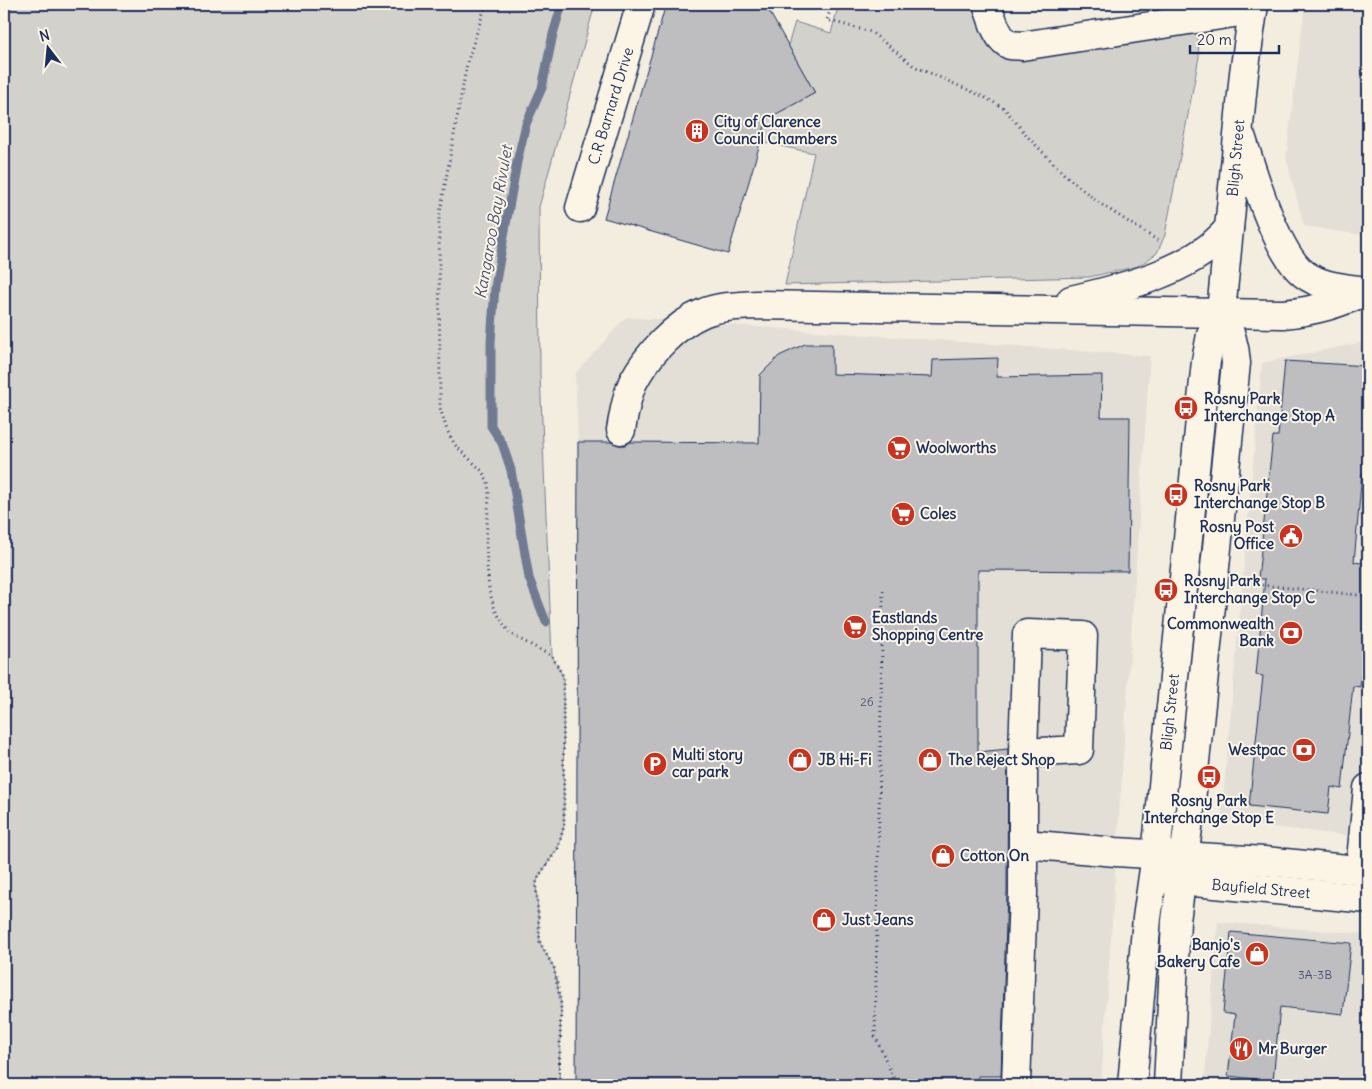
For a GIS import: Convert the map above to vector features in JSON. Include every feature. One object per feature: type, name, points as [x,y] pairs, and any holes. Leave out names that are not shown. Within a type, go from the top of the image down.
[{"type":"street","name":"C.R Barnard Drive","points":[[580,208],[641,4]]},
{"type":"street","points":[[987,4],[1002,40],[1011,45],[1022,46],[1254,7]]},
{"type":"street","name":"Bligh Street","points":[[1132,1085],[1147,918],[1206,361],[1211,335],[1221,312],[1238,128],[1254,7]]},
{"type":"street","points":[[1238,128],[1264,204],[1290,259],[1303,273],[1313,279],[1342,288],[1367,291]]},
{"type":"street","points":[[1033,309],[1110,290],[1169,270],[1188,262],[1207,249],[1229,228]]},
{"type":"street","points":[[621,430],[633,382],[646,361],[684,324],[704,312],[722,307],[756,305],[1283,314],[1307,312],[1332,306],[1367,291]]},
{"type":"street","name":"Bligh Street","points":[[1168,1085],[1176,921],[1236,364],[1233,337],[1221,312]]},
{"type":"street","points":[[1016,1085],[1024,844],[1023,753]]},
{"type":"street","points":[[1364,870],[1368,788]]},
{"type":"street","name":"Bayfield Street","points":[[1024,844],[1154,866],[1364,870]]},
{"type":"street","name":"Bayfield Street","points":[[1183,868],[1368,899]]},
{"type":"path","points":[[486,4],[467,63],[439,218],[440,408],[447,430],[455,445],[482,471],[488,482],[487,566],[489,590],[494,610],[510,634],[552,656],[563,676],[564,826],[558,848],[539,876],[536,884],[540,942],[554,968],[561,1004],[559,1085]]},
{"type":"path","points":[[832,4],[827,20],[871,32],[914,66],[982,96],[1004,108],[1028,137],[1072,180],[1099,203],[1167,246]]},
{"type":"path","points":[[1214,580],[1368,596]]},
{"type":"path","points":[[883,591],[875,1036],[896,1085]]},
{"type":"shaded area","points":[[4,4],[595,4],[539,207],[540,374],[552,656],[563,676],[564,826],[558,848],[539,876],[536,884],[540,943],[554,968],[561,1004],[559,1085],[4,1085]]},
{"type":"shaded area","points":[[839,4],[977,4],[991,42],[1192,31],[1198,40],[1199,57],[1165,235],[1157,253],[1139,266],[1089,277],[785,285],[814,153],[761,142],[767,119],[815,93],[788,45],[795,22],[831,33]]},
{"type":"shaded area","points":[[1305,4],[1368,4],[1368,236],[1304,226],[1286,158]]},
{"type":"shaded area","name":"Eastlands Shopping Centre","points":[[626,317],[1150,356],[1101,1085],[576,1085],[578,442],[575,374]]},
{"type":"shaded area","points":[[1368,341],[1368,838],[1221,821],[1262,363]]},
{"type":"shaded area","points":[[1218,922],[1368,934],[1368,1085],[1204,1085]]},
{"type":"building","name":"City of Clarence Council Chambers","points":[[666,4],[765,4],[815,93],[767,119],[728,254],[604,218]]},
{"type":"building","name":"Eastlands Shopping Centre","points":[[805,344],[832,344],[832,374],[932,377],[933,360],[998,358],[997,377],[1102,375],[1101,417],[1130,417],[1128,571],[978,570],[978,752],[1008,749],[1007,893],[1001,1076],[978,1076],[978,1085],[576,1085],[578,442],[611,442],[619,445],[626,445],[630,442],[759,443],[760,375],[779,356]]},
{"type":"building","points":[[1285,361],[1368,366],[1368,474],[1362,473],[1354,562],[1368,564],[1368,619],[1360,687],[1353,686],[1342,789],[1331,787],[1328,814],[1249,806],[1263,676],[1256,675],[1265,579],[1258,579],[1273,436],[1278,436]]},
{"type":"building","points":[[1231,932],[1351,943],[1343,1014],[1280,1007],[1273,1081],[1228,1076],[1235,1015],[1223,1013]]},
{"type":"waterway","name":"Kangaroo Bay Rivulet","points":[[546,622],[529,578],[511,470],[502,443],[491,426],[491,342],[495,287],[517,162],[526,124],[542,88],[553,34],[562,4]]},
{"type":"place","name":"City of Clarence Council Chambers","points":[[697,131]]},
{"type":"place","name":"Rosny Park Interchange Stop A","points":[[1186,408]]},
{"type":"place","name":"Woolworths","points":[[899,448]]},
{"type":"place","name":"Rosny Park Interchange Stop B","points":[[1176,495]]},
{"type":"place","name":"Coles","points":[[903,514]]},
{"type":"place","name":"Rosny Post Office","points":[[1291,536]]},
{"type":"place","name":"Rosny Park Interchange Stop C","points":[[1166,590]]},
{"type":"place","name":"Eastlands Shopping Centre","points":[[855,627]]},
{"type":"place","name":"Commonwealth Bank","points":[[1291,633]]},
{"type":"place","name":"Westpac","points":[[1304,750]]},
{"type":"place","name":"JB Hi-Fi","points":[[800,760]]},
{"type":"place","name":"The Reject Shop","points":[[930,760]]},
{"type":"place","name":"Multi story car park","points":[[655,764]]},
{"type":"place","name":"Rosny Park Interchange Stop E","points":[[1209,777]]},
{"type":"place","name":"Cotton On","points":[[943,856]]},
{"type":"place","name":"Just Jeans","points":[[824,920]]},
{"type":"place","name":"Banjo's Bakery Cafe","points":[[1257,954]]},
{"type":"place","name":"Mr Burger","points":[[1241,1049]]}]
